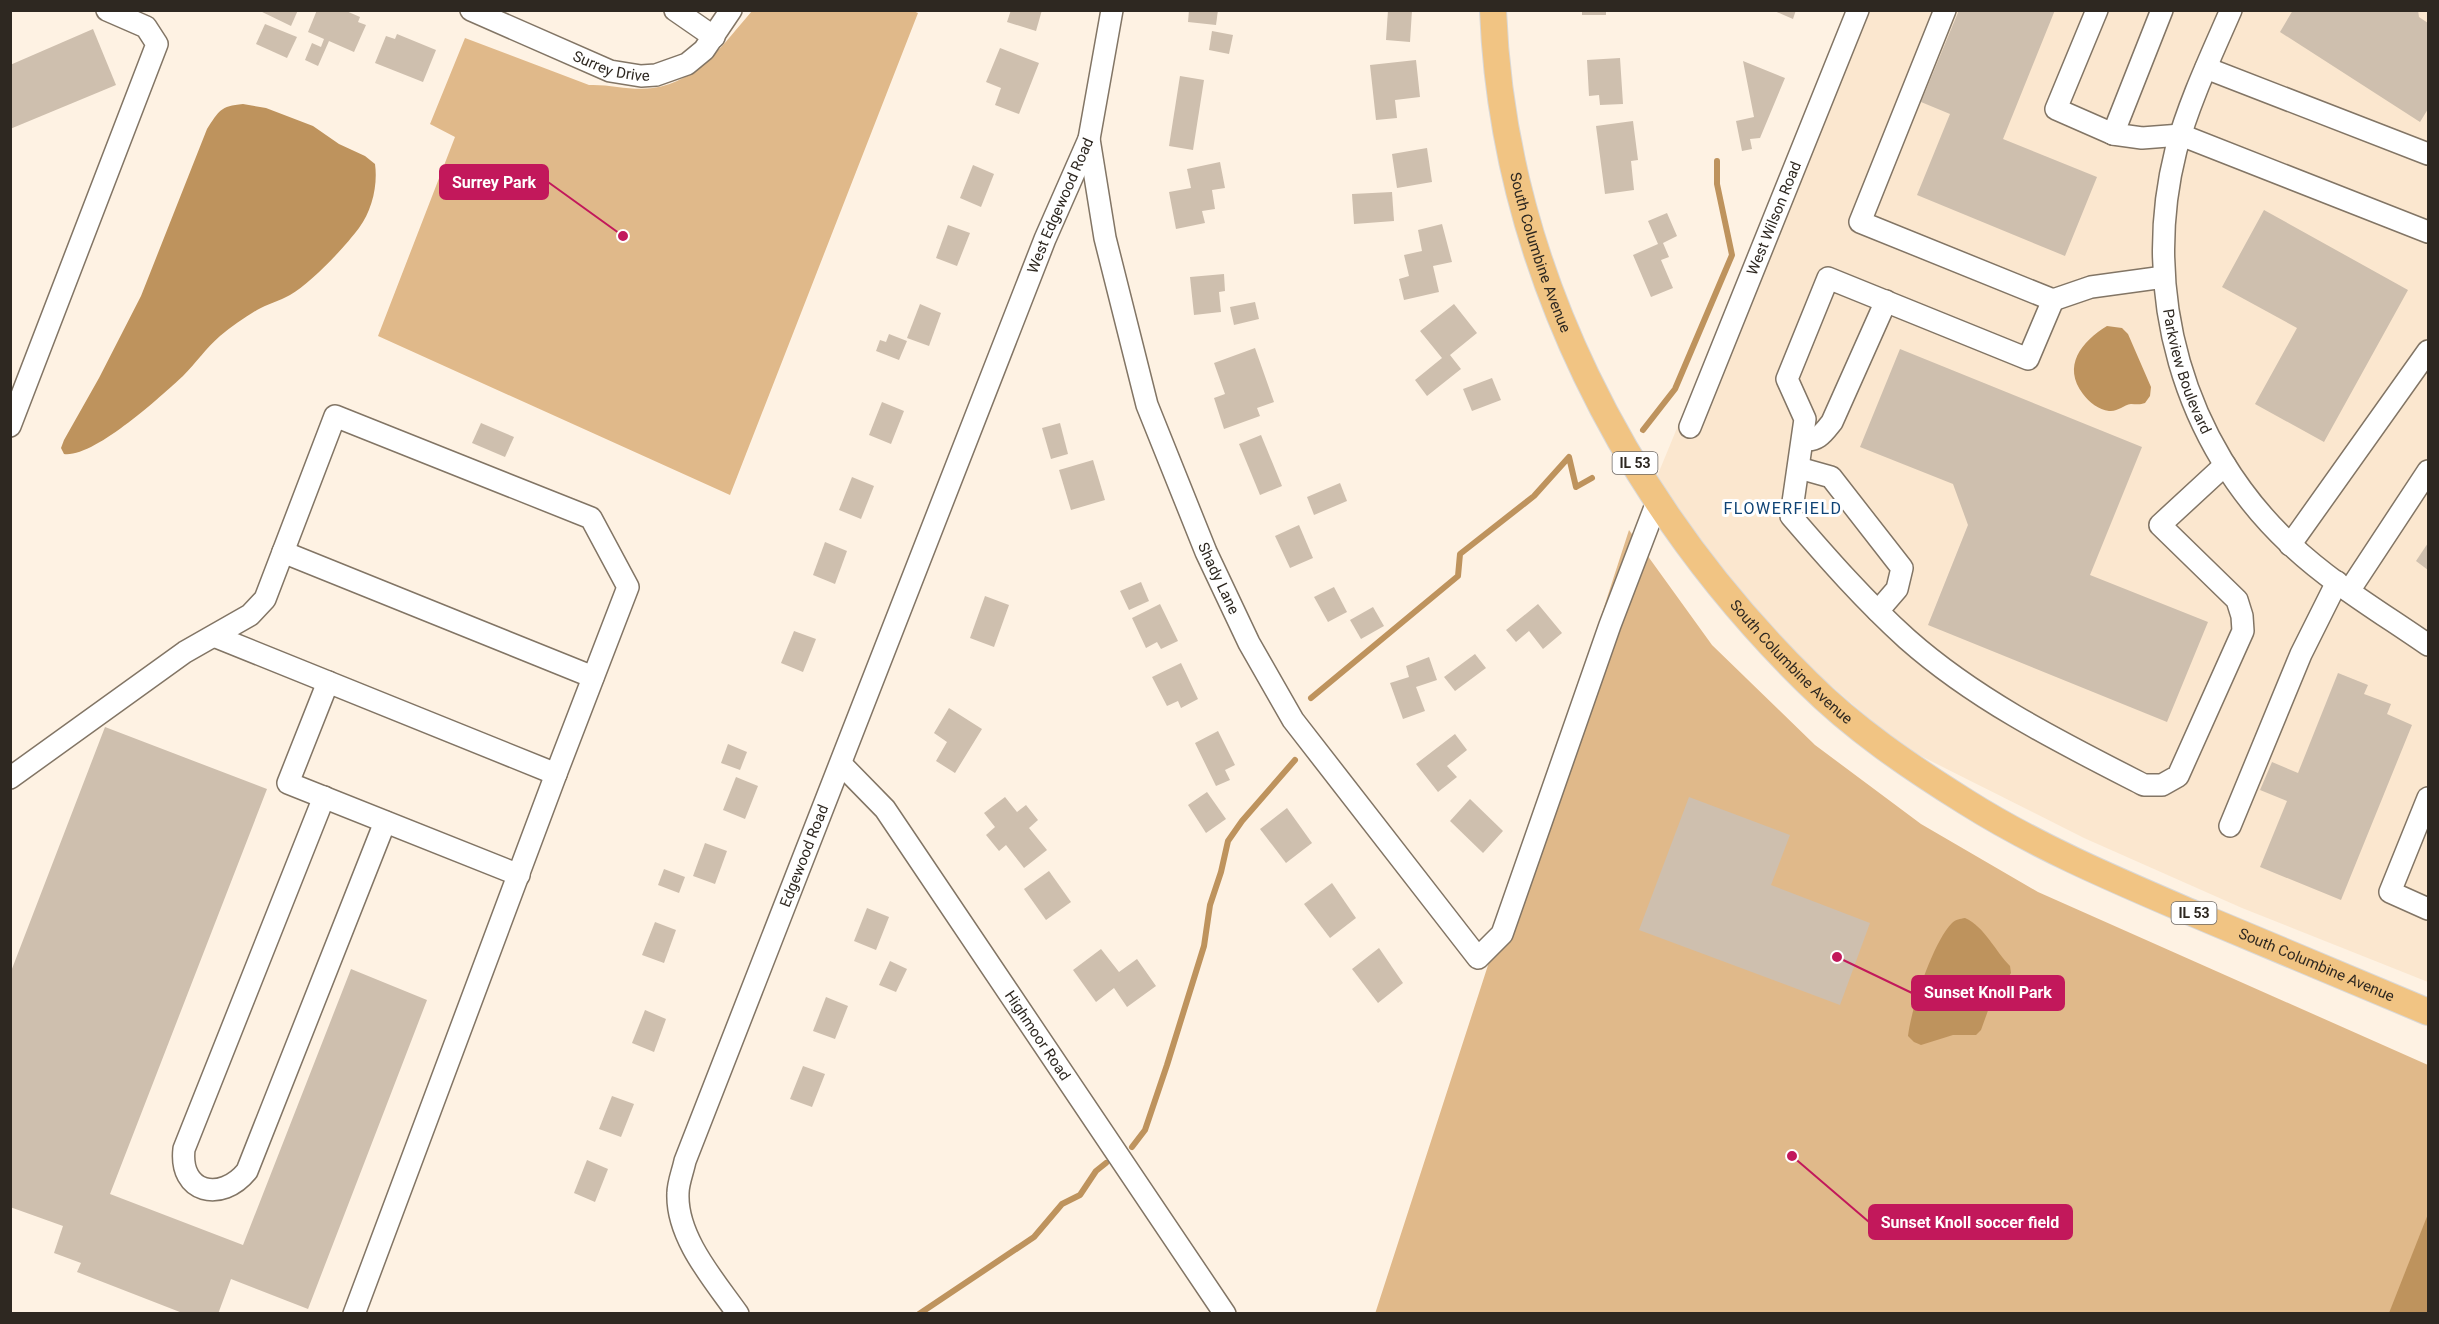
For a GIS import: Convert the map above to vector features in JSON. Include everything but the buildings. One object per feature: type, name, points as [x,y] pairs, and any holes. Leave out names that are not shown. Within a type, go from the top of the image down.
[{"type":"main road","name":"South Columbine Avenue","points":[[1493,10],[1498,76],[1510,155],[1520,199],[1546,282],[1589,385],[1657,502],[1745,616],[1809,684],[1880,745],[1966,803],[2033,841],[2096,872],[2428,1012]]},
{"type":"street","points":[[10,426],[157,44],[146,27],[107,10]]},
{"type":"street","points":[[675,10],[714,37]]},
{"type":"street","name":"Surrey Drive","points":[[474,11],[624,75],[656,75],[680,68],[704,50],[731,10]]},
{"type":"street","name":"West Edgewood Road","points":[[986,394],[1045,239],[1089,139],[1112,10]]},
{"type":"street","name":"West Wilson Road","points":[[1690,427],[1858,10]]},
{"type":"street","points":[[1945,10],[1860,222],[2053,300],[2091,287],[2164,278]]},
{"type":"street","points":[[2097,10],[2056,109],[2113,134],[2142,138],[2181,135],[2428,232]]},
{"type":"street","points":[[2113,134],[2162,10]]},
{"type":"street","name":"Parkview Boulevard","points":[[2231,10],[2181,135],[2168,187],[2163,232],[2164,278],[2172,333],[2194,409],[2225,465],[2247,496],[2290,545],[2343,586],[2428,645]]},
{"type":"street","points":[[2206,68],[2428,153]]},
{"type":"street","name":"Shady Lane","points":[[1089,139],[1105,238],[1146,405],[1206,552],[1245,633],[1293,720],[1478,958],[1502,934],[1610,625],[1657,502]]},
{"type":"street","points":[[2053,300],[2028,359],[1828,278],[1787,379],[1805,419],[1791,516],[1857,591],[1908,640],[1963,681],[2033,728],[2144,785],[2162,785],[2178,776],[2242,630],[2242,616],[2237,600],[2160,525],[2225,465]]},
{"type":"street","points":[[1803,439],[1808,440],[1821,436],[1832,422],[1886,301]]},
{"type":"street","points":[[2290,545],[2428,351]]},
{"type":"street","name":"Edgewood Road","points":[[738,1314],[693,1251],[683,1224],[678,1194],[685,1161],[986,394]]},
{"type":"street","points":[[10,778],[185,652],[250,615],[259,607],[265,599],[335,416],[591,518],[628,587],[354,1314]]},
{"type":"street","points":[[1799,468],[1831,477],[1902,568],[1897,589],[1878,611]]},
{"type":"street","points":[[2230,826],[2301,654],[2343,586],[2428,471]]},
{"type":"street","points":[[283,552],[594,677]]},
{"type":"street","points":[[214,636],[556,774]]},
{"type":"street","points":[[328,682],[288,783],[519,875]]},
{"type":"street","name":"Highmoor Road","points":[[842,764],[885,809],[1225,1314]]},
{"type":"street","points":[[324,797],[184,1149],[185,1173],[202,1187],[213,1191],[227,1188],[247,1171],[385,822]]},
{"type":"street","points":[[2428,798],[2390,892],[2428,909]]},
{"type":"shaded area","points":[[911,10],[918,13],[730,495],[378,336],[455,137],[430,124],[465,38],[589,85],[645,89],[669,84],[697,69],[721,47],[752,11]]},
{"type":"shaded area","points":[[1849,11],[2428,11],[2428,982],[2242,908],[2084,838],[1901,746],[1814,671],[1738,590],[1656,479]]},
{"type":"shaded area","points":[[243,104],[266,108],[313,126],[375,164],[375,189],[364,221],[345,245],[308,282],[290,295],[257,310],[224,333],[173,386],[143,411],[109,437],[77,453],[64,454],[61,448],[64,440],[141,296],[207,129],[221,110]]},
{"type":"shaded area","points":[[2107,326],[2122,328],[2128,334],[2151,387],[2150,396],[2145,403],[2131,404],[2112,411],[2105,410],[2088,400],[2077,384],[2074,374],[2077,356],[2089,339]]},
{"type":"shaded area","points":[[1629,530],[1712,645],[1815,745],[1921,824],[2038,892],[2428,1065],[2428,1313],[1375,1314]]},
{"type":"shaded area","points":[[1965,918],[1984,933],[2010,966],[2011,973],[1990,1005],[1981,1030],[1976,1035],[1953,1035],[1921,1045],[1908,1036],[1913,1010],[1924,976],[1945,932],[1958,919]]},
{"type":"shaded area","points":[[2428,1214],[2428,1313],[2389,1313]]},
{"type":"waterway","points":[[1643,430],[1675,389],[1732,255],[1717,184],[1717,161]]},
{"type":"waterway","points":[[1311,698],[1458,576],[1460,554],[1534,496],[1569,457],[1576,487],[1592,478]]},
{"type":"waterway","points":[[1132,1147],[1145,1130],[1167,1065],[1204,946],[1210,905],[1228,841],[1242,821],[1295,760]]},
{"type":"waterway","points":[[919,1314],[1034,1237],[1062,1204],[1080,1195],[1096,1171],[1106,1163]]},
{"type":"place","name":"Surrey Park","points":[[623,236]]},
{"type":"place","name":"Sunset Knoll Park","points":[[1837,957]]},
{"type":"place","name":"Sunset Knoll soccer field","points":[[1792,1156]]},
{"type":"district","name":"FLOWERFIELD","points":[[1783,508]]}]
